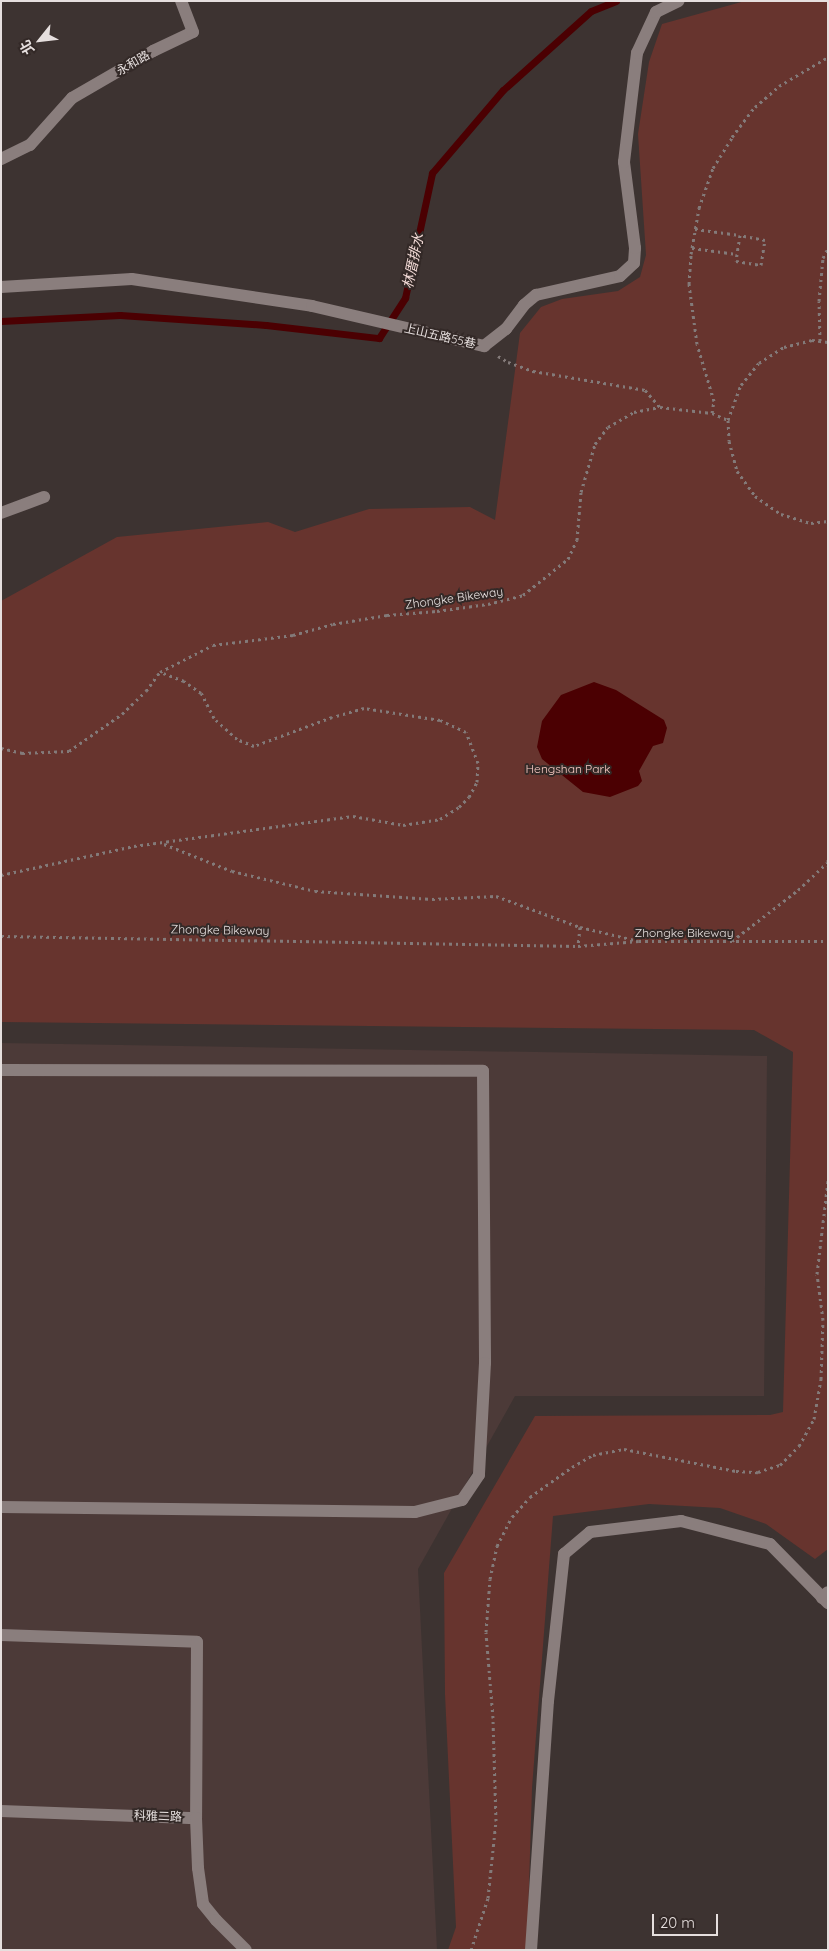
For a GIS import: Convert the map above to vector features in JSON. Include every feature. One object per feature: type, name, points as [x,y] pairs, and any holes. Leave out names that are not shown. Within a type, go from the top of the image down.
[{"type":"street","name":"永和路","points":[[1,158],[30,145],[72,98],[153,51],[193,32],[181,1]]},
{"type":"street","name":"上山五路55巷","points":[[1,287],[132,279],[312,306],[484,346],[506,329],[524,305],[536,295],[620,276],[634,263],[636,248],[624,162],[637,53],[656,12],[679,1]]},
{"type":"street","points":[[1,513],[44,498]]},
{"type":"street","points":[[1,1070],[483,1071],[485,1363],[479,1475],[462,1500],[415,1512],[1,1507]]},
{"type":"street","points":[[531,1950],[548,1701],[564,1554],[590,1532],[681,1522],[770,1544],[826,1598]]},
{"type":"street","points":[[1,1636],[197,1642],[196,1818]]},
{"type":"street","name":"科雅二路","points":[[1,1811],[196,1818],[198,1868],[203,1904],[246,1950]]},
{"type":"path","points":[[712,413],[714,401],[697,344],[689,284],[692,248],[699,208],[713,168],[732,137],[755,108],[779,86],[828,57]]},
{"type":"path","points":[[695,228],[740,235],[765,240],[762,265],[736,261],[740,235]]},
{"type":"path","points":[[692,248],[738,254]]},
{"type":"path","points":[[820,341],[819,301],[823,258],[828,248]]},
{"type":"path","points":[[828,342],[812,340],[784,347],[759,363],[741,385],[728,420],[728,441],[737,471],[755,496],[781,514],[811,523],[828,521]]},
{"type":"path","points":[[484,346],[508,362],[533,371],[645,390],[660,407]]},
{"type":"path","name":"Zhongke Bikeway","points":[[1,748],[22,753],[69,751],[122,714],[146,691],[160,672],[212,645],[293,635],[334,624],[387,615],[488,604],[523,595],[568,559],[577,540],[581,492],[595,444],[608,427],[634,412],[660,407],[712,413],[728,420]]},
{"type":"path","points":[[1,875],[134,846],[163,844],[353,816],[403,825],[440,819],[469,797],[477,782],[478,763],[466,732],[440,720],[364,708],[317,722],[254,746],[236,739],[214,718],[201,693],[184,681],[160,672]]},
{"type":"path","points":[[163,844],[232,871],[315,891],[432,899],[496,896],[580,927],[639,941]]},
{"type":"path","points":[[731,942],[798,890],[827,863]]},
{"type":"path","points":[[578,946],[580,927]]},
{"type":"path","name":"Zhongke Bikeway","points":[[1,936],[578,946],[639,941],[828,941]]},
{"type":"shaded area","points":[[594,682],[616,690],[664,720],[667,728],[663,743],[653,746],[639,771],[642,781],[638,786],[610,797],[583,792],[542,759],[537,747],[542,721],[561,695]]},
{"type":"shaded area","points":[[1,1043],[767,1056],[764,1396],[515,1396],[418,1569],[437,1950],[1,1950]]},
{"type":"green space","name":"Hengshan Park","points":[[745,1],[828,1],[828,1549],[815,1559],[766,1524],[720,1508],[649,1504],[553,1516],[532,1788],[527,1950],[448,1950],[456,1927],[445,1694],[444,1573],[535,1416],[770,1415],[783,1412],[793,1052],[754,1030],[1,1022],[1,601],[117,537],[268,522],[295,532],[369,509],[470,507],[495,520],[520,333],[541,307],[562,299],[618,291],[640,277],[646,255],[638,134],[649,62],[662,24]]},
{"type":"waterway","name":"林厝排水","points":[[1,321],[120,315],[266,325],[379,338],[405,298],[432,173],[503,90],[591,11],[616,1]]}]
